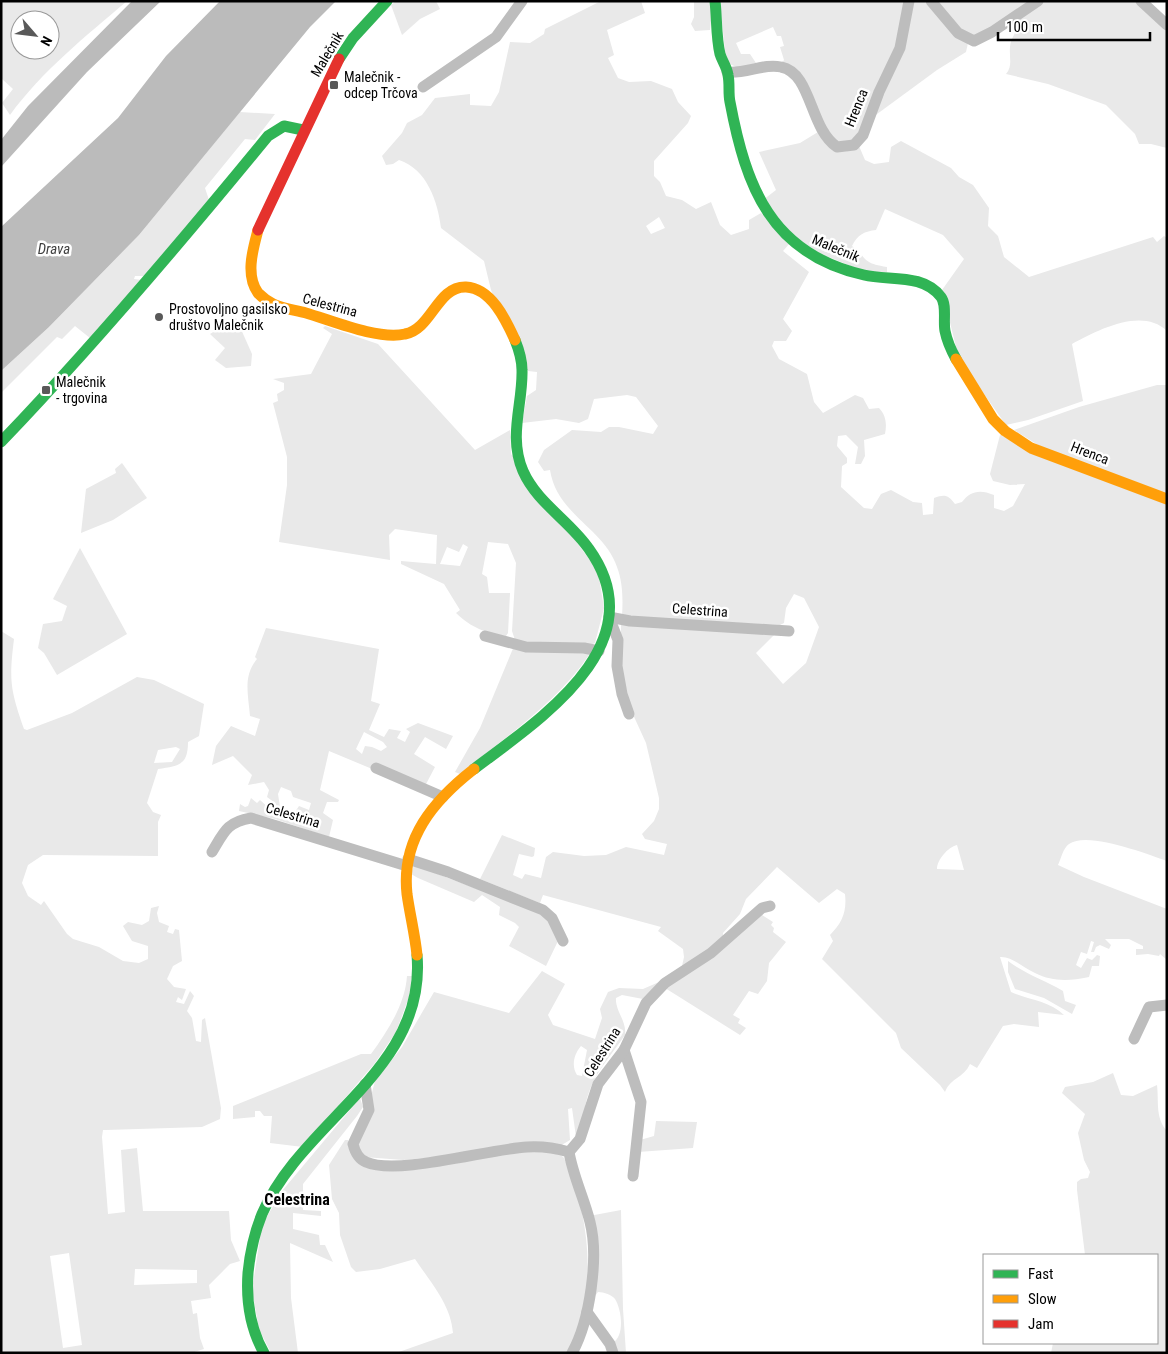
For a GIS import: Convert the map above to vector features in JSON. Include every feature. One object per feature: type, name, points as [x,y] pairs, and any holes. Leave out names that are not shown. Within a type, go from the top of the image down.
[{"type":"street","name":"Malečnik","points":[[303,130],[346,47],[387,1]]},
{"type":"street","points":[[423,88],[502,33],[522,1]]},
{"type":"street","name":"Malečnik","points":[[715,1],[720,55],[727,72],[728,93],[749,177],[758,200],[772,221],[800,248],[847,271],[870,276],[916,279],[937,291],[943,298],[945,330],[950,350],[992,419],[1005,430]]},
{"type":"street","name":"Hrenca","points":[[727,72],[747,71],[772,66],[790,70],[800,79],[820,130],[826,138],[837,147],[854,145],[863,135],[879,92],[900,48],[909,1]]},
{"type":"street","points":[[931,1],[958,33],[974,41],[992,32],[1038,1]]},
{"type":"street","points":[[1140,1],[1167,25]]},
{"type":"street","points":[[1,442],[62,378],[170,256],[268,136],[279,125],[287,124],[303,130]]},
{"type":"street","name":"Celestrina","points":[[261,1350],[248,1303],[246,1275],[248,1256],[258,1221],[280,1183],[386,1058],[406,1027],[417,992],[417,956],[405,887],[407,862],[420,826],[443,797],[569,691],[583,677],[599,651],[609,617],[609,586],[601,564],[534,488],[520,464],[516,433],[522,387],[522,359],[510,329],[488,298],[475,290],[466,288],[452,291],[440,301],[417,330],[395,336],[380,334],[291,310],[273,304],[258,293],[251,275],[252,251],[260,224],[303,130]]},
{"type":"street","name":"Hrenca","points":[[1005,430],[1030,448],[1167,499]]},
{"type":"street","name":"Celestrina","points":[[609,617],[630,621],[789,631]]},
{"type":"street","name":"Celestrina","points":[[609,617],[618,640],[617,666],[622,694],[629,714]]},
{"type":"street","points":[[485,636],[526,647],[584,648],[599,651]]},
{"type":"street","points":[[376,768],[443,797]]},
{"type":"street","name":"Celestrina","points":[[212,852],[225,829],[236,820],[251,818],[448,872],[543,910],[552,918],[563,941]]},
{"type":"street","name":"Celestrina","points":[[569,1152],[580,1139],[598,1084],[624,1050],[646,1003],[665,983],[711,954],[762,908],[770,906]]},
{"type":"street","points":[[1134,1039],[1149,1007],[1167,1005]]},
{"type":"street","points":[[624,1050],[641,1102],[633,1176]]},
{"type":"street","points":[[365,1084],[369,1110],[353,1144],[360,1159],[368,1163],[406,1165],[527,1146],[552,1147],[569,1152],[590,1223],[593,1259],[588,1312],[572,1353]]},
{"type":"street","points":[[588,1312],[610,1344],[613,1353]]},
{"type":"shaded area","points":[[1,1],[127,1],[60,60],[60,10],[10,10],[10,60],[60,60],[10,115],[2,103],[13,89],[1,78]]},
{"type":"shaded area","points":[[396,1],[436,1],[440,9],[420,19],[402,35],[391,5]]},
{"type":"shaded area","points":[[601,1],[641,1],[645,13],[607,30],[614,55],[608,58],[618,78],[629,82],[651,81],[672,89],[678,102],[691,116],[688,123],[654,161],[654,176],[660,182],[666,196],[682,200],[696,209],[711,202],[720,225],[731,235],[749,229],[749,220],[761,213],[790,243],[783,251],[809,272],[783,319],[792,331],[786,341],[774,341],[772,346],[779,359],[807,374],[814,402],[823,413],[855,395],[863,398],[869,409],[879,408],[885,417],[885,434],[864,440],[865,456],[861,464],[855,464],[858,447],[846,435],[838,436],[837,446],[847,458],[847,463],[842,466],[841,487],[864,508],[872,509],[881,494],[891,490],[913,502],[922,503],[923,515],[933,514],[934,498],[946,496],[955,504],[962,502],[968,495],[976,492],[994,495],[994,508],[1004,511],[1013,506],[1025,484],[1010,485],[993,481],[990,474],[1000,435],[1167,504],[1167,861],[1132,849],[1089,840],[1069,844],[1058,865],[1167,909],[1167,960],[1160,954],[1159,956],[1148,954],[1136,955],[1136,949],[1143,949],[1143,946],[1129,939],[1105,939],[1111,945],[1109,949],[1100,945],[1096,947],[1094,952],[1091,952],[1094,942],[1091,941],[1087,954],[1081,952],[1076,965],[1081,968],[1087,958],[1092,960],[1097,955],[1100,956],[1099,966],[1092,966],[1089,977],[1061,980],[1042,976],[1013,960],[1000,957],[1011,992],[1046,1004],[1064,1015],[1038,1012],[1039,1027],[1014,1024],[1003,1026],[977,1068],[970,1064],[964,1073],[950,1083],[945,1092],[901,1048],[896,1033],[822,959],[833,941],[830,935],[841,922],[844,912],[845,894],[837,889],[819,903],[777,867],[746,899],[740,914],[723,933],[723,941],[682,966],[683,949],[658,931],[661,927],[543,895],[540,903],[480,879],[502,835],[535,848],[534,856],[532,857],[519,854],[513,875],[522,879],[525,874],[541,878],[546,857],[553,852],[584,856],[606,855],[626,847],[664,855],[667,844],[645,839],[642,834],[654,821],[659,809],[659,798],[646,743],[625,697],[621,681],[621,624],[777,632],[756,653],[783,684],[806,663],[819,627],[804,598],[794,594],[786,608],[784,623],[780,625],[622,617],[620,579],[611,553],[562,499],[554,485],[550,470],[544,471],[538,462],[544,450],[572,430],[601,432],[609,427],[619,427],[653,434],[658,426],[636,397],[627,395],[594,399],[588,419],[579,423],[556,419],[522,423],[527,396],[536,390],[537,372],[528,371],[491,290],[484,261],[441,228],[434,197],[417,171],[409,164],[399,160],[393,164],[386,165],[382,156],[402,133],[407,123],[422,115],[435,98],[470,94],[470,105],[491,106],[499,92],[510,42],[530,43],[544,34],[545,29]],"holes":[[[659,217],[665,228],[651,234],[646,226]],[[957,845],[964,870],[937,869],[937,865],[944,854],[950,848]]]},
{"type":"shaded area","points":[[694,1],[713,1],[710,30],[695,31],[691,24],[694,17]]},
{"type":"shaded area","points":[[720,1],[905,1],[900,36],[856,140],[841,144],[831,139],[812,102],[782,63],[784,60],[780,47],[784,46],[781,36],[777,36],[773,27],[736,43],[741,54],[750,54],[756,63],[738,68],[726,62]]},
{"type":"shaded area","points":[[911,1],[924,1],[958,38],[968,43],[966,52],[937,70],[873,117]]},
{"type":"shaded area","points":[[935,1],[1030,1],[981,35],[966,35]]},
{"type":"shaded area","points":[[1045,1],[1135,1],[1167,30],[1167,148],[1151,144],[1139,144],[1135,134],[1106,105],[1048,84],[1006,74],[1010,65],[1011,43],[1016,31],[1014,17]]},
{"type":"shaded area","points":[[240,112],[275,114],[255,140],[245,139],[205,188],[209,200],[145,276],[135,276],[134,279],[142,280],[90,338],[75,326],[62,339],[57,337],[1,393],[1,371],[49,327],[139,235]]},
{"type":"shaded area","points":[[818,132],[832,146],[841,151],[852,150],[859,146],[865,160],[874,164],[889,162],[891,147],[901,141],[951,168],[959,177],[973,185],[989,208],[988,226],[998,236],[1004,257],[1029,277],[1153,237],[1157,242],[1164,236],[1167,238],[1167,331],[1157,324],[1133,321],[1107,327],[1072,344],[1083,401],[1028,420],[1006,425],[959,359],[942,290],[964,259],[943,235],[885,209],[876,230],[862,234],[852,246],[869,262],[887,267],[887,272],[868,273],[804,247],[763,200],[776,190],[759,152],[800,143]]},
{"type":"shaded area","points":[[236,318],[252,354],[251,366],[226,368],[215,360],[225,348],[210,334]]},
{"type":"shaded area","points":[[325,326],[378,344],[475,450],[510,430],[511,454],[598,571],[604,608],[595,643],[591,645],[538,646],[515,640],[512,631],[516,563],[508,544],[488,542],[482,574],[487,577],[489,593],[510,593],[508,633],[506,636],[473,626],[456,613],[460,610],[444,584],[401,564],[401,561],[436,564],[437,535],[395,529],[389,535],[390,560],[279,542],[287,485],[287,457],[273,403],[278,401],[277,394],[284,390],[284,383],[273,379],[311,374],[332,334],[323,328]],"holes":[[[463,544],[468,547],[460,566],[440,564],[447,547],[459,552]]]},
{"type":"shaded area","points":[[1157,385],[1167,385],[1167,496],[1046,450],[1014,430],[1079,407]]},
{"type":"shaded area","points":[[122,463],[147,498],[113,520],[81,533],[86,489],[116,473],[115,469]]},
{"type":"shaded area","points":[[80,548],[127,634],[57,675],[44,653],[38,648],[43,624],[62,621],[67,606],[53,599]]},
{"type":"shaded area","points":[[266,628],[379,649],[371,701],[380,704],[369,730],[384,737],[389,729],[401,731],[397,738],[405,742],[410,732],[406,729],[418,723],[453,736],[446,749],[425,737],[414,754],[435,767],[425,786],[377,771],[329,751],[320,790],[339,800],[338,802],[327,802],[323,813],[333,820],[329,837],[275,819],[239,811],[240,804],[245,807],[248,806],[251,798],[257,803],[260,800],[270,809],[275,803],[267,797],[269,790],[264,782],[248,785],[252,775],[233,756],[212,765],[216,746],[231,726],[255,736],[260,719],[250,716],[248,678],[257,659],[255,657]],"holes":[[[364,732],[383,742],[387,747],[381,751],[365,746],[362,754],[356,749]],[[281,787],[291,791],[293,797],[311,803],[309,810],[299,806],[295,812],[280,807],[278,794]]]},
{"type":"shaded area","points":[[1,631],[14,639],[11,665],[13,694],[24,729],[27,730],[72,713],[137,677],[154,680],[204,704],[199,736],[188,742],[186,756],[181,763],[172,767],[158,769],[147,803],[153,812],[161,815],[158,822],[158,856],[43,855],[28,865],[22,883],[28,896],[41,905],[44,901],[67,934],[73,939],[99,947],[123,961],[139,963],[148,959],[148,946],[132,941],[123,926],[128,922],[142,925],[149,921],[151,908],[159,906],[157,913],[159,922],[169,926],[167,932],[173,934],[175,929],[179,930],[182,961],[173,966],[167,979],[174,987],[186,989],[182,1000],[178,997],[176,1002],[184,1004],[190,991],[194,996],[187,1011],[192,1018],[196,1041],[201,1042],[202,1020],[205,1018],[221,1108],[220,1119],[202,1127],[103,1130],[108,1214],[125,1212],[121,1150],[137,1148],[143,1211],[229,1211],[231,1240],[240,1261],[230,1264],[209,1285],[211,1298],[191,1301],[193,1314],[197,1313],[200,1338],[204,1349],[191,1353],[1,1353]],"holes":[[[176,747],[180,749],[172,762],[154,763],[158,750]],[[69,1253],[82,1345],[63,1348],[50,1256]],[[135,1269],[197,1270],[197,1283],[134,1285]]]},
{"type":"shaded area","points":[[514,646],[587,651],[589,655],[562,689],[529,719],[460,774],[455,772],[480,728]]},
{"type":"shaded area","points":[[414,865],[548,916],[558,941],[546,966],[509,946],[519,927],[499,915],[500,907],[482,895],[474,902],[418,878],[411,874]]},
{"type":"shaded area","points":[[759,913],[773,922],[771,925],[774,928],[773,932],[786,942],[769,963],[767,981],[758,994],[749,991],[733,1015],[740,1019],[738,1023],[746,1028],[740,1035],[665,988]]},
{"type":"shaded area","points":[[1008,961],[1021,970],[1063,991],[1065,1001],[1076,1005],[1072,1014],[1044,998],[1015,989],[1008,972]]},
{"type":"shaded area","points":[[542,971],[565,984],[548,1015],[553,1025],[595,1039],[602,1018],[600,1009],[608,992],[619,988],[643,989],[659,982],[643,999],[622,995],[616,998],[625,1035],[600,1069],[592,1084],[581,1126],[576,1137],[572,1108],[568,1109],[570,1140],[560,1146],[403,1160],[364,1157],[357,1150],[375,1081],[402,1047],[434,992],[509,1013]],"holes":[[[581,1046],[587,1050],[582,1076],[577,1075],[574,1068],[575,1056]]]},
{"type":"shaded area","points":[[407,976],[412,976],[409,997],[396,1032],[375,1063],[303,1147],[270,1143],[272,1116],[264,1116],[260,1111],[255,1111],[255,1117],[233,1119],[233,1106],[361,1054],[371,1054],[399,1008],[406,987]]},
{"type":"shaded area","points":[[1113,1073],[1121,1095],[1133,1096],[1157,1085],[1159,1115],[1167,1131],[1167,1353],[1051,1353],[1053,1344],[1158,1344],[1158,1254],[1085,1254],[1077,1182],[1088,1178],[1090,1172],[1084,1160],[1078,1133],[1085,1114],[1062,1093],[1065,1087],[1093,1082]]},
{"type":"shaded area","points":[[360,1098],[363,1107],[303,1184],[303,1210],[321,1211],[321,1216],[293,1213],[293,1229],[319,1235],[320,1245],[325,1245],[333,1262],[290,1243],[291,1298],[298,1353],[271,1353],[259,1329],[252,1290],[262,1225],[282,1191]]},
{"type":"shaded area","points":[[656,1121],[697,1122],[693,1148],[638,1152],[640,1140],[654,1136]]},
{"type":"shaded area","points":[[345,1140],[348,1140],[348,1147],[382,1166],[537,1149],[560,1154],[564,1158],[573,1180],[580,1204],[588,1256],[584,1308],[577,1332],[566,1353],[396,1353],[453,1333],[451,1322],[439,1294],[415,1259],[380,1269],[356,1272],[351,1267],[340,1235],[339,1213],[332,1199],[329,1165]]},
{"type":"shaded area","points":[[621,1210],[626,1353],[616,1353],[612,1343],[616,1340],[621,1329],[621,1316],[615,1299],[610,1295],[598,1292],[595,1296],[589,1216]]},
{"type":"water","points":[[132,1],[161,1],[87,72],[1,167],[1,140],[28,106]]},
{"type":"water","name":"Drava","points":[[220,1],[336,1],[310,27],[139,235],[49,327],[1,371],[1,227],[118,118],[166,56]]},
{"type":"traffic: fast","points":[[339,59],[353,38],[387,1]]},
{"type":"traffic: fast","points":[[715,1],[719,48],[727,72],[729,99],[737,133],[755,189],[768,212],[785,233],[806,251],[832,265],[874,277],[915,281],[934,289],[943,300],[945,331],[956,359]]},
{"type":"traffic: fast","points":[[1,442],[137,292],[268,136],[284,126],[303,130]]},
{"type":"traffic: fast","points":[[474,769],[529,727],[582,676],[600,647],[609,616],[606,584],[589,549],[537,493],[523,471],[519,458],[516,433],[522,383],[522,366],[515,340]]},
{"type":"traffic: fast","points":[[264,1353],[252,1324],[248,1294],[251,1250],[262,1214],[281,1181],[304,1150],[383,1063],[403,1031],[415,995],[417,955]]},
{"type":"traffic: slow","points":[[258,230],[251,262],[252,278],[258,293],[277,306],[369,332],[394,335],[405,334],[414,331],[422,324],[448,293],[466,287],[483,293],[497,306],[515,340]]},
{"type":"traffic: slow","points":[[956,359],[993,419],[1005,431],[1031,448],[1167,499]]},
{"type":"traffic: slow","points":[[417,955],[407,894],[406,874],[409,856],[415,839],[433,808],[445,794],[474,769]]},
{"type":"traffic: jam","points":[[258,230],[339,59]]},
{"type":"place","name":"Malečnik - odcep Trčova","points":[[334,85]]},
{"type":"place","name":"Prostovoljno gasilsko društvo Malečnik","points":[[159,317]]},
{"type":"place","name":"Malečnik - trgovina","points":[[46,390]]},
{"type":"district","name":"Celestrina","points":[[297,1199]]}]
